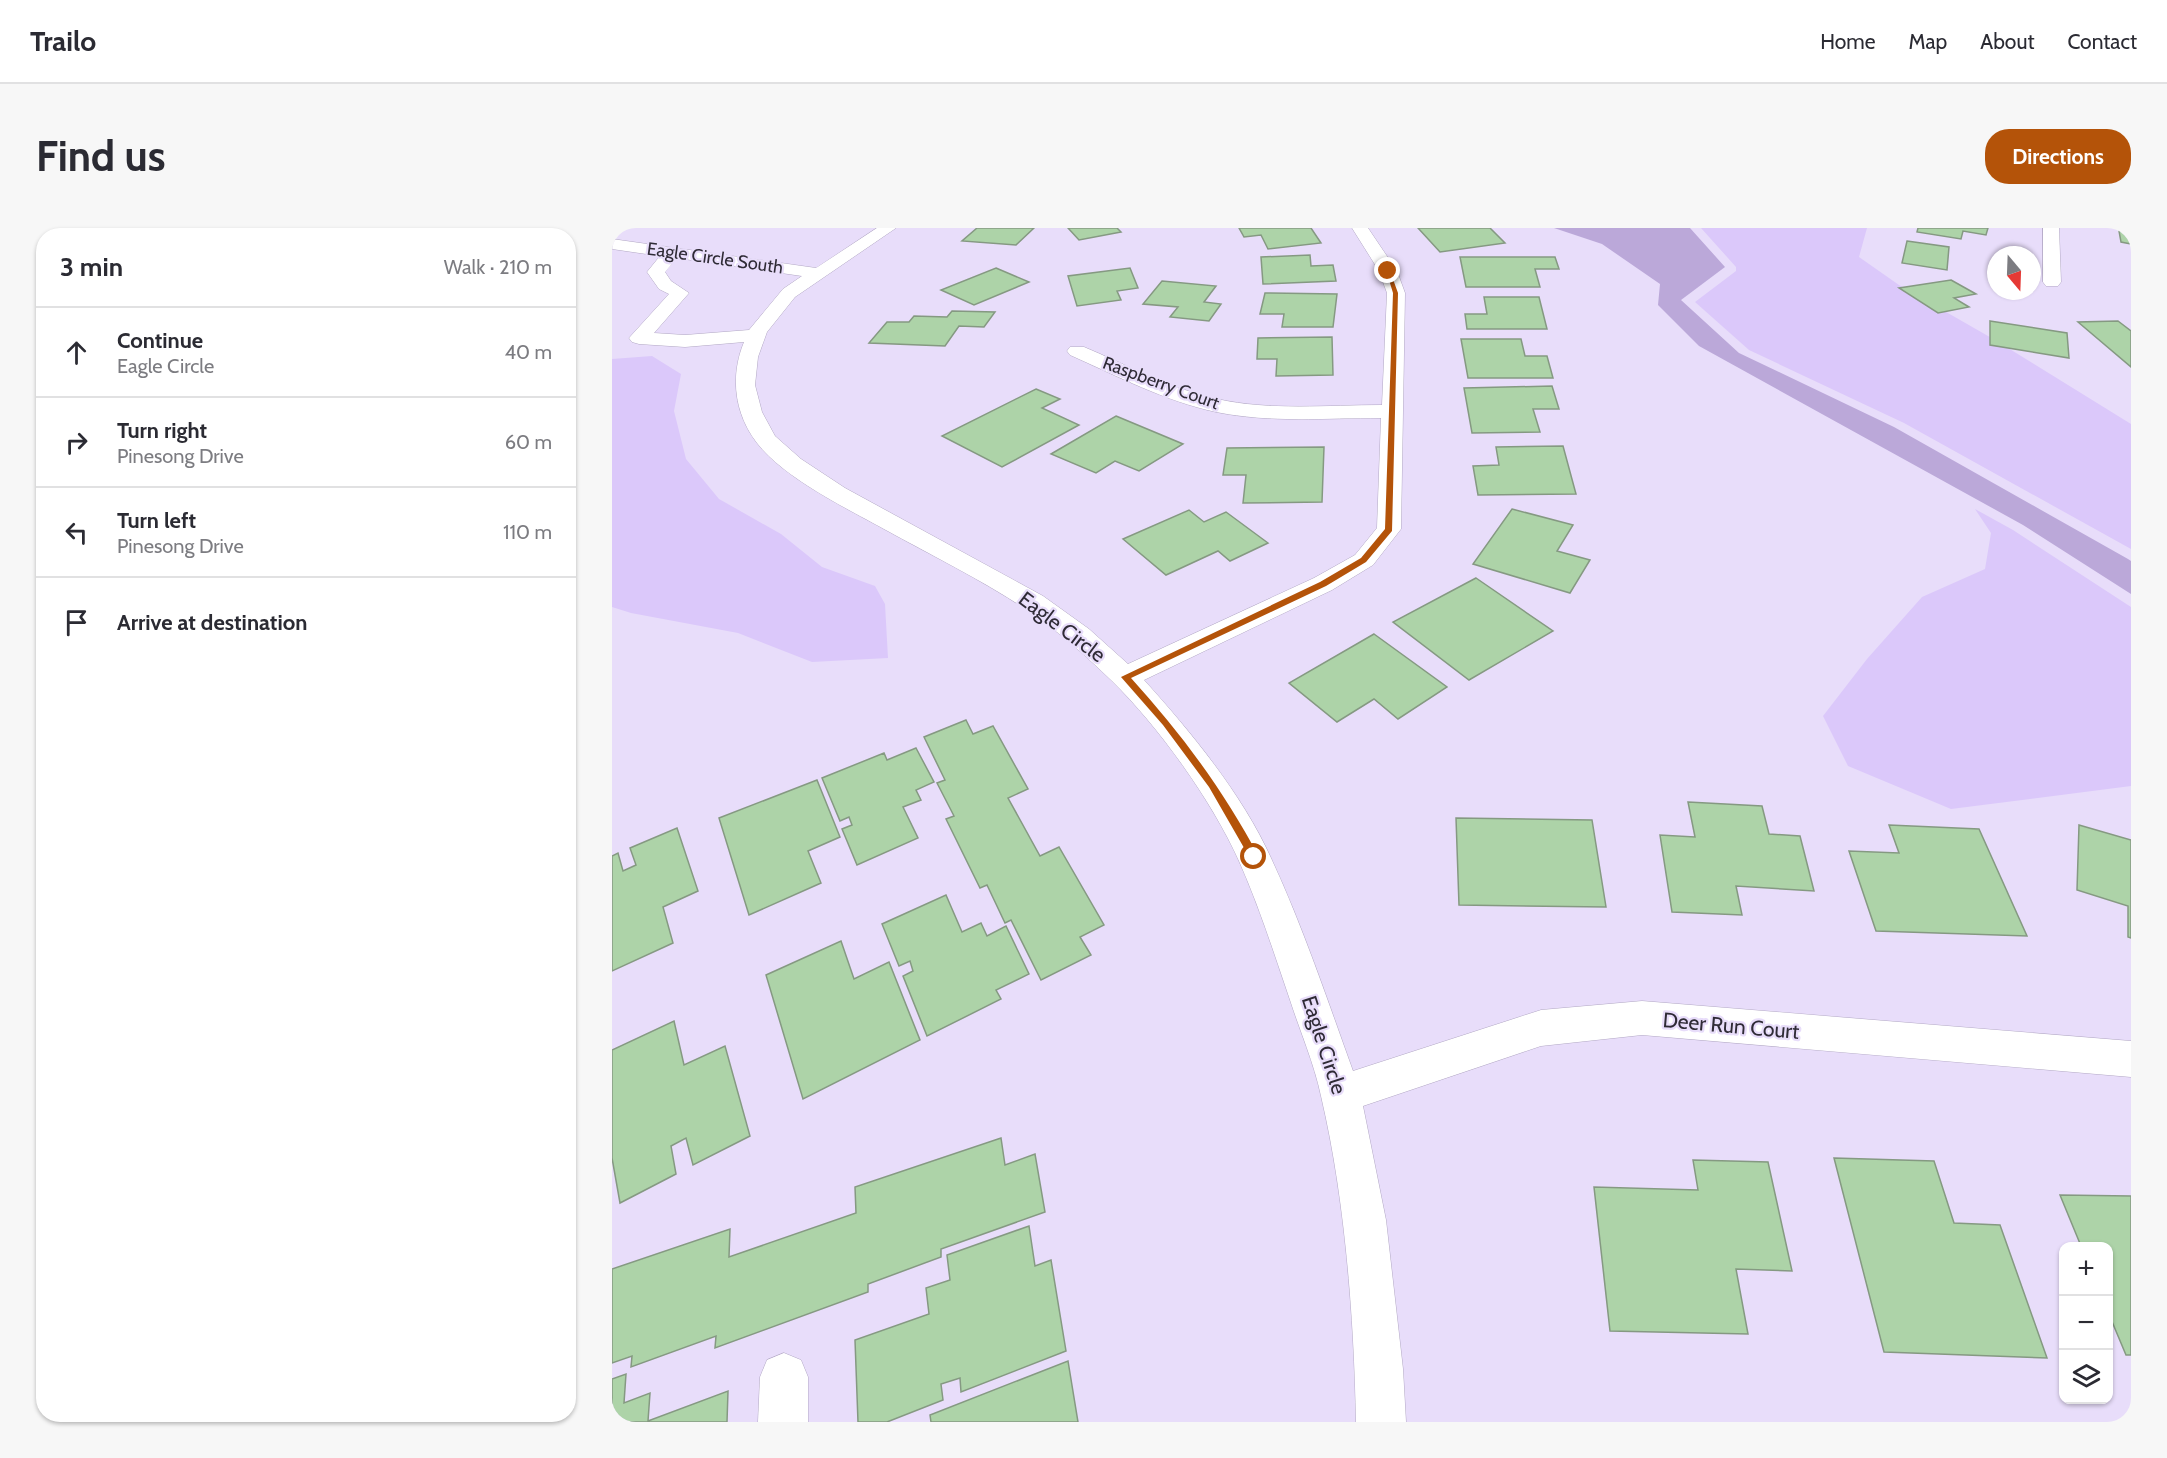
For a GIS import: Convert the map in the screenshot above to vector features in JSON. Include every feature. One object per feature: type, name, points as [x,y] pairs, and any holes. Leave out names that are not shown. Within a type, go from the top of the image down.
[{"type":"street","name":"Eagle Circle","points":[[888,228],[789,293],[756,335],[748,357],[745,385],[751,412],[766,440],[793,464],[837,493],[1034,602],[1079,635],[1125,677],[1166,723],[1212,785],[1254,857],[1287,938],[1341,1094],[1364,1220],[1379,1369],[1381,1422]]},
{"type":"street","points":[[1125,677],[1323,584],[1364,560],[1389,529],[1396,293],[1388,271],[1360,228]]},
{"type":"street","points":[[2051,228],[2052,282]]},
{"type":"street","name":"Eagle Circle South","points":[[612,244],[818,273]]},
{"type":"street","points":[[673,252],[656,272],[665,285],[680,293],[639,338],[685,341],[756,335]]},
{"type":"street","name":"Raspberry Court","points":[[1077,351],[1178,393],[1214,404],[1245,410],[1391,412]]},
{"type":"street","name":"Deer Run Court","points":[[1341,1094],[1540,1028],[1642,1018],[2131,1059]]},
{"type":"shaded area","points":[[1554,228],[1690,228],[1725,267],[1681,300],[1739,353],[1894,427],[2128,559],[2131,561],[2131,594],[2023,525],[1699,346],[1658,305],[1660,284],[1602,244]]},
{"type":"shaded area","points":[[1701,228],[1867,228],[1859,257],[1899,285],[1995,340],[2131,424],[2131,549],[1904,423],[1749,350],[1695,302],[1736,271],[1736,267]]},
{"type":"shaded area","points":[[652,356],[681,374],[674,411],[686,459],[719,499],[781,534],[822,567],[875,586],[885,604],[888,658],[812,662],[738,633],[631,613],[612,607],[612,359]]},
{"type":"shaded area","points":[[1975,509],[2013,530],[2131,607],[2131,786],[1951,809],[1848,766],[1823,716],[1867,659],[1922,597],[1985,569],[1991,533]]},
{"type":"building","points":[[977,228],[1034,228],[1016,245],[962,241]]},
{"type":"building","points":[[1068,228],[1117,228],[1121,232],[1079,240]]},
{"type":"building","points":[[1239,228],[1311,228],[1321,243],[1268,249],[1261,235],[1244,237]]},
{"type":"building","points":[[1418,228],[1490,228],[1505,243],[1440,252]]},
{"type":"building","points":[[1918,228],[1988,228],[1986,235],[1963,231],[1961,239],[1917,232]]},
{"type":"building","points":[[2119,231],[2131,233],[2131,244],[2121,242]]},
{"type":"building","points":[[1907,241],[1949,247],[1947,270],[1902,263]]},
{"type":"building","points":[[1310,255],[1311,266],[1333,265],[1336,281],[1263,284],[1261,257]]},
{"type":"building","points":[[1460,257],[1555,257],[1559,269],[1535,269],[1540,287],[1466,287]]},
{"type":"building","points":[[996,268],[1029,282],[974,305],[941,290]]},
{"type":"building","points":[[1130,268],[1138,288],[1117,291],[1121,300],[1077,306],[1068,276]]},
{"type":"building","points":[[1951,280],[1976,294],[1954,298],[1969,307],[1938,313],[1899,288]]},
{"type":"building","points":[[1162,281],[1216,286],[1204,302],[1221,304],[1209,321],[1170,317],[1178,307],[1143,304]]},
{"type":"building","points":[[1265,293],[1337,294],[1333,327],[1282,327],[1284,314],[1260,314]]},
{"type":"building","points":[[1484,297],[1539,297],[1547,329],[1467,329],[1465,314],[1487,314]]},
{"type":"building","points":[[952,311],[995,312],[984,327],[959,326],[945,346],[869,343],[887,322],[909,322],[914,316],[947,317]]},
{"type":"building","points":[[1990,321],[2067,333],[2069,358],[1990,345]]},
{"type":"building","points":[[2118,321],[2131,331],[2131,367],[2078,322]]},
{"type":"building","points":[[1332,337],[1333,375],[1276,376],[1277,359],[1257,359],[1258,338]]},
{"type":"building","points":[[1461,339],[1521,339],[1525,356],[1547,356],[1553,378],[1468,378]]},
{"type":"building","points":[[1552,386],[1559,409],[1533,409],[1540,432],[1472,433],[1464,388]]},
{"type":"building","points":[[1036,389],[1060,399],[1042,408],[1079,425],[1002,467],[942,436]]},
{"type":"building","points":[[1116,416],[1183,444],[1139,471],[1115,461],[1096,473],[1051,454]]},
{"type":"building","points":[[1563,446],[1576,494],[1478,495],[1473,466],[1499,465],[1496,447]]},
{"type":"building","points":[[1324,447],[1322,502],[1243,503],[1246,475],[1223,475],[1227,448]]},
{"type":"building","points":[[1512,509],[1573,525],[1557,551],[1590,560],[1570,593],[1473,564]]},
{"type":"building","points":[[1189,510],[1204,522],[1226,512],[1268,543],[1230,561],[1218,551],[1166,575],[1123,539]]},
{"type":"building","points":[[1476,578],[1553,631],[1469,680],[1393,622]]},
{"type":"building","points":[[1374,634],[1447,687],[1398,719],[1374,699],[1337,722],[1289,683]]},
{"type":"building","points":[[966,720],[973,734],[993,726],[1028,789],[1008,798],[1040,856],[1059,847],[1104,925],[1080,937],[1091,955],[1041,980],[1011,920],[1005,923],[987,885],[980,888],[946,819],[954,816],[937,783],[945,780],[924,737]]},
{"type":"building","points":[[916,748],[934,782],[916,790],[921,800],[903,807],[918,838],[857,865],[842,829],[852,825],[849,817],[840,821],[822,778],[884,753],[887,760]]},
{"type":"building","points":[[817,780],[840,837],[808,851],[821,883],[749,915],[719,818]]},
{"type":"building","points":[[1688,802],[1762,806],[1769,834],[1800,836],[1814,891],[1736,886],[1742,915],[1672,912],[1660,835],[1695,837]]},
{"type":"building","points":[[1456,818],[1592,820],[1606,907],[1459,905]]},
{"type":"building","points":[[1889,825],[1979,829],[2027,936],[1876,931],[1849,851],[1899,853]]},
{"type":"building","points":[[2079,825],[2131,840],[2131,938],[2128,937],[2128,906],[2077,890]]},
{"type":"building","points":[[677,828],[698,891],[663,907],[673,943],[612,971],[612,856],[618,853],[623,871],[636,865],[630,848]]},
{"type":"building","points":[[946,895],[962,932],[981,923],[987,936],[1006,926],[1029,974],[996,990],[1001,999],[927,1036],[903,976],[913,971],[910,961],[899,966],[882,924]]},
{"type":"building","points":[[841,941],[854,979],[889,962],[920,1040],[803,1099],[766,975]]},
{"type":"building","points":[[674,1021],[684,1065],[725,1046],[750,1136],[693,1165],[686,1138],[671,1146],[676,1174],[620,1203],[612,1158],[612,1050]]},
{"type":"building","points":[[1001,1138],[1005,1165],[1035,1154],[1045,1212],[941,1249],[941,1257],[868,1284],[868,1292],[715,1348],[716,1336],[631,1367],[632,1356],[612,1363],[612,1269],[730,1229],[729,1257],[856,1213],[855,1187]]},
{"type":"building","points":[[1834,1158],[1934,1161],[1954,1223],[2000,1225],[2047,1358],[1884,1352]]},
{"type":"building","points":[[1693,1160],[1768,1162],[1792,1271],[1736,1269],[1748,1334],[1610,1331],[1594,1187],[1698,1190]]},
{"type":"building","points":[[2060,1195],[2131,1196],[2131,1355],[2126,1355],[2113,1324],[2113,1242],[2079,1242]]},
{"type":"building","points":[[1029,1226],[1035,1266],[1051,1260],[1066,1351],[961,1392],[960,1378],[941,1384],[943,1400],[887,1422],[858,1422],[855,1340],[929,1314],[926,1288],[950,1280],[947,1255]]},
{"type":"building","points":[[1068,1361],[1078,1422],[931,1422],[930,1415]]},
{"type":"building","points":[[626,1374],[624,1403],[650,1393],[648,1421],[728,1391],[727,1422],[612,1422],[612,1379]]},
{"type":"route","points":[[1254,857],[1212,785],[1166,723],[1125,677],[1323,584],[1364,560],[1389,529],[1396,293],[1388,271]]}]
